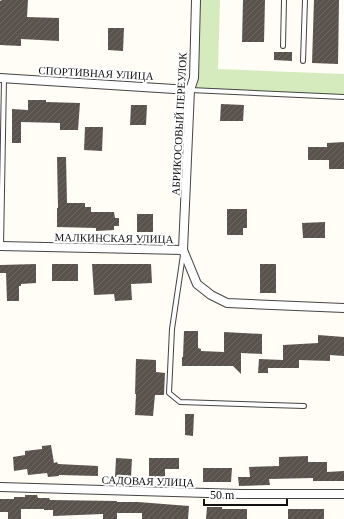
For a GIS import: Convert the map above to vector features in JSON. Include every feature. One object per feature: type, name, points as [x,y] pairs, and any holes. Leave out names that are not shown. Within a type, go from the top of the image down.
[{"type":"street","name":"АБРИКОСОВЫЙ ПЕРЕУЛОК","points":[[183,250],[190,90],[194,78],[196,0]]},
{"type":"street","name":"СПОРТИВНАЯ УЛИЦА","points":[[2,79],[190,90]]},
{"type":"street","name":"МАЛКИНСКАЯ УЛИЦА","points":[[1,246],[183,250],[197,284],[211,295],[227,302],[344,308]]},
{"type":"street","name":"САДОВАЯ УЛИЦА","points":[[0,487],[242,494],[344,494]]},
{"type":"lane","points":[[283,46],[284,0]]},
{"type":"lane","points":[[303,61],[304,0]]},
{"type":"lane","points":[[1,246],[2,79]]},
{"type":"lane","points":[[190,90],[344,97]]},
{"type":"lane","points":[[183,250],[172,329],[169,393],[180,402],[304,406]]},
{"type":"green space","points":[[196,0],[220,0],[218,69],[344,74],[344,97],[190,90]]},
{"type":"building","points":[[28,0],[27,17],[59,18],[59,41],[21,39],[21,46],[0,45],[0,1]]},
{"type":"building","points":[[243,0],[265,0],[264,42],[242,42]]},
{"type":"building","points":[[314,0],[339,0],[338,64],[312,63]]},
{"type":"building","points":[[108,28],[124,28],[123,51],[108,50]]},
{"type":"building","points":[[274,52],[292,52],[292,61],[274,60]]},
{"type":"building","points":[[28,100],[80,103],[78,130],[60,130],[60,123],[21,122],[21,143],[12,143],[12,109],[28,110]]},
{"type":"building","points":[[221,104],[244,105],[243,121],[220,121]]},
{"type":"building","points":[[131,105],[147,105],[146,125],[130,125]]},
{"type":"building","points":[[85,127],[103,127],[102,151],[84,150]]},
{"type":"building","points":[[344,142],[344,169],[329,169],[329,160],[308,160],[308,147],[327,147],[327,143]]},
{"type":"building","points":[[57,157],[66,157],[67,203],[85,203],[85,207],[91,207],[91,212],[114,212],[115,218],[119,218],[119,226],[114,226],[114,230],[96,231],[96,228],[57,227]]},
{"type":"building","points":[[227,209],[247,209],[247,228],[243,228],[243,235],[227,235]]},
{"type":"building","points":[[137,214],[153,214],[153,232],[137,232]]},
{"type":"building","points":[[325,222],[325,238],[303,238],[302,223]]},
{"type":"building","points":[[36,264],[36,283],[21,284],[21,286],[19,286],[19,301],[7,301],[6,273],[0,273],[0,265]]},
{"type":"building","points":[[52,264],[78,264],[78,281],[52,281]]},
{"type":"building","points":[[92,264],[151,264],[152,283],[131,284],[132,300],[115,301],[114,294],[94,295]]},
{"type":"building","points":[[260,264],[276,264],[276,293],[260,293]]},
{"type":"building","points":[[184,331],[198,331],[198,348],[201,349],[201,351],[224,352],[224,332],[262,334],[262,354],[241,353],[241,374],[233,366],[182,366]]},
{"type":"building","points":[[318,335],[344,337],[344,356],[330,355],[330,361],[299,360],[299,368],[268,368],[268,373],[258,373],[259,359],[283,360],[283,345],[318,343]]},
{"type":"building","points":[[136,359],[156,360],[156,372],[165,373],[164,395],[155,395],[153,416],[135,415]]},
{"type":"building","points":[[185,414],[194,414],[193,436],[185,435]]},
{"type":"building","points":[[51,445],[54,463],[57,462],[58,464],[98,466],[98,476],[59,475],[48,477],[47,473],[28,475],[27,469],[14,471],[13,457],[25,455],[25,451],[42,449],[42,446]]},
{"type":"building","points":[[308,456],[308,462],[327,462],[327,472],[344,471],[344,481],[313,481],[313,478],[269,479],[270,485],[239,486],[238,477],[250,477],[249,467],[279,466],[279,457]]},
{"type":"building","points":[[116,458],[132,459],[131,477],[115,477]]},
{"type":"building","points":[[149,458],[179,458],[179,469],[165,469],[165,479],[149,479]]},
{"type":"building","points":[[203,468],[232,468],[231,482],[203,482]]},
{"type":"building","points":[[25,495],[37,495],[38,498],[49,498],[50,500],[117,501],[189,506],[188,519],[142,519],[142,513],[117,513],[117,519],[103,519],[103,514],[53,516],[53,510],[21,509],[21,519],[8,519],[8,512],[0,512],[0,499],[14,499],[14,497],[25,497]]},
{"type":"building","points":[[207,507],[222,507],[222,509],[247,509],[247,519],[206,519]]},
{"type":"building","points":[[288,509],[324,509],[324,519],[288,519]]}]
